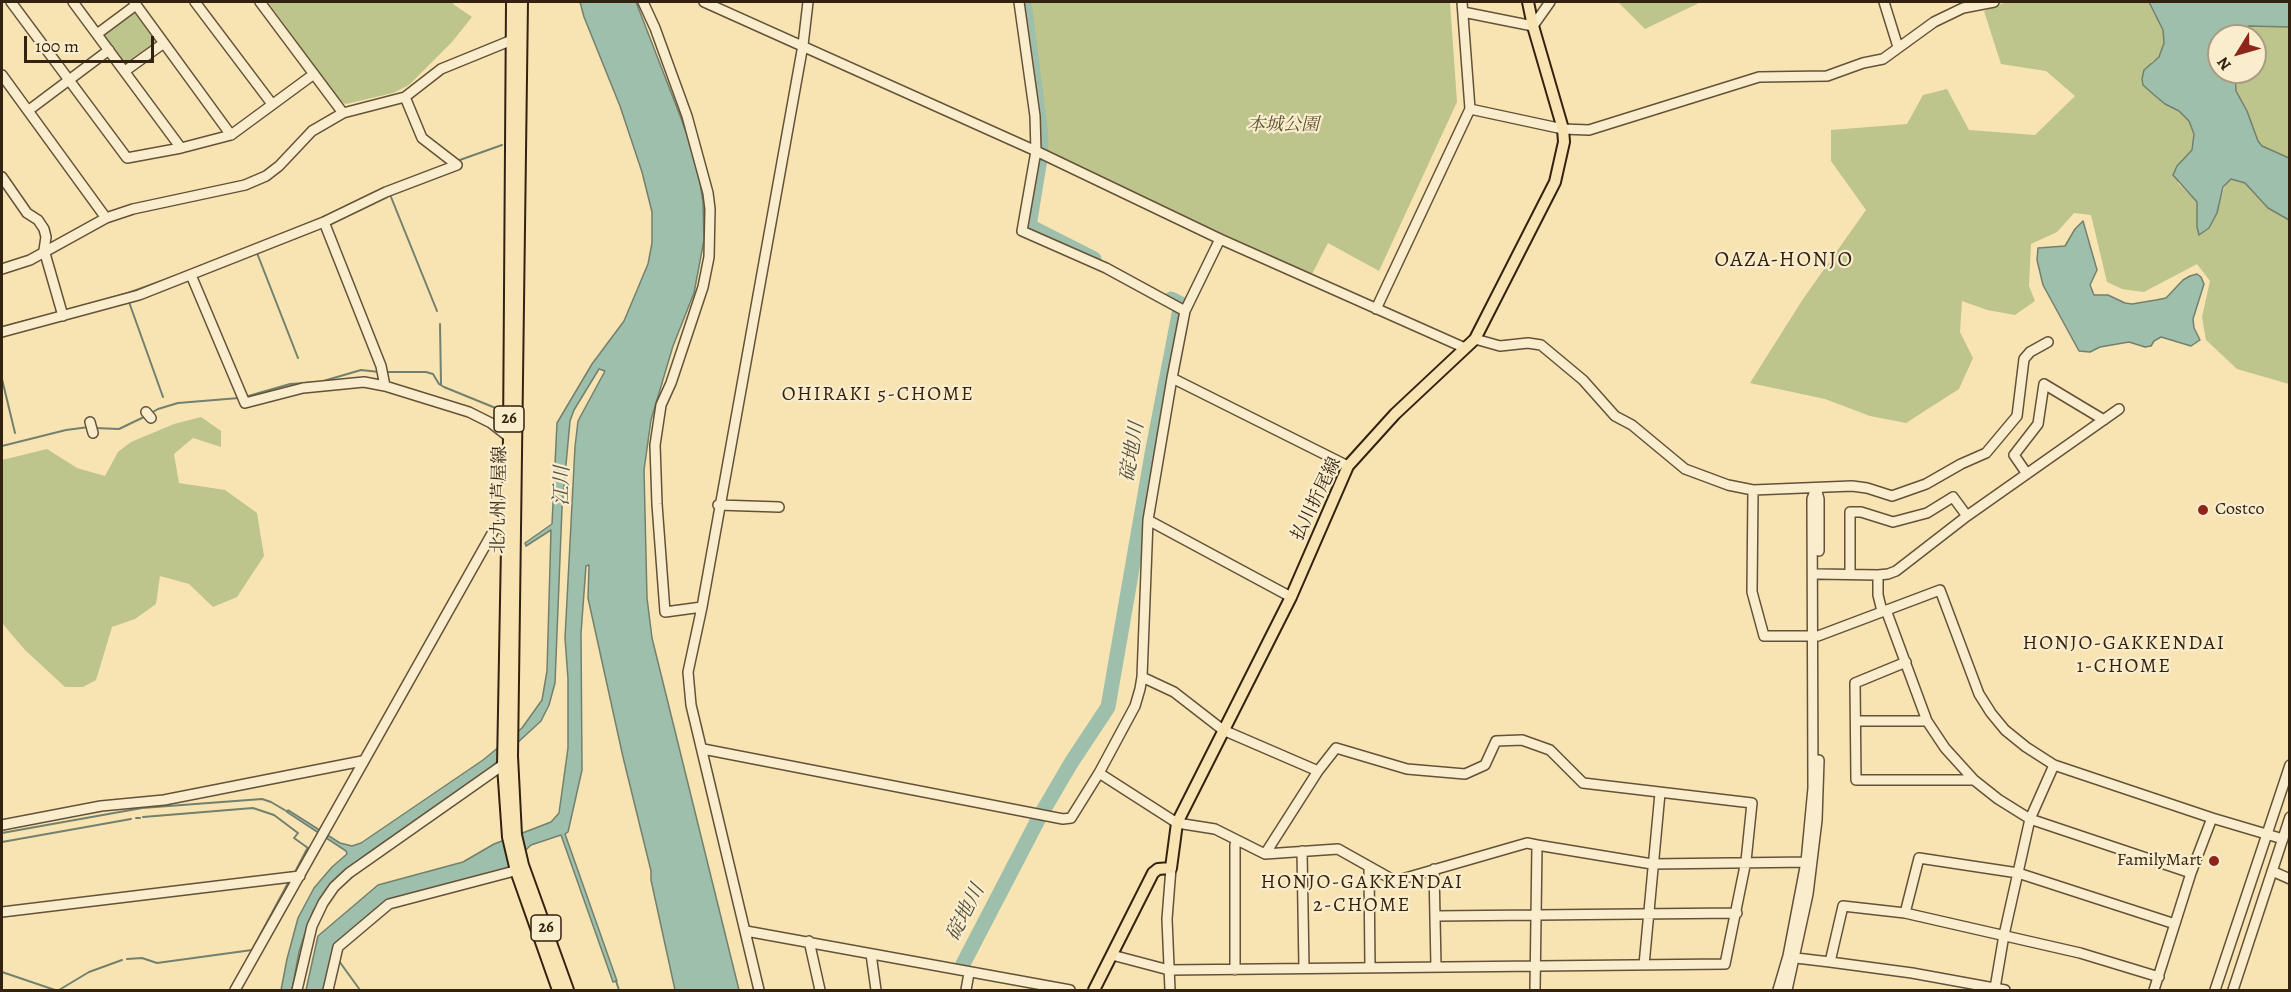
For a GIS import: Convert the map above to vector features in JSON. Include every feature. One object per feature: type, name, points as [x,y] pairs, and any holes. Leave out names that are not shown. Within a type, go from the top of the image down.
[{"type":"main road","name":"北九州芦屋線","points":[[512,2],[517,38],[512,521],[512,836]]},
{"type":"main road","name":"北九州芦屋線","points":[[522,2],[517,38],[509,436],[512,521],[503,766],[512,836],[558,990]]},
{"type":"main road","name":"払川折尾線","points":[[1171,868],[1177,823],[1291,597],[1348,466],[1395,414],[1474,339],[1555,182],[1564,142],[1563,129],[1528,2]]},
{"type":"main road","name":"北九州芦屋線","points":[[520,868],[568,990]]},
{"type":"main road","points":[[1094,990],[1154,873],[1158,869],[1171,868]]},
{"type":"street","points":[[11,2],[127,158],[181,148],[231,135],[314,74]]},
{"type":"street","points":[[74,2],[181,148]]},
{"type":"street","points":[[195,2],[272,104]]},
{"type":"street","points":[[260,2],[343,113]]},
{"type":"street","points":[[643,2],[655,28],[687,116],[708,193],[710,209],[709,257],[703,287],[671,383],[661,405],[655,445],[665,612],[702,607]]},
{"type":"street","points":[[704,2],[1035,151],[1220,239],[1465,348]]},
{"type":"street","points":[[759,990],[692,705],[688,672],[702,607],[718,506],[803,45],[808,2]]},
{"type":"street","points":[[1019,2],[1035,116],[1035,151],[1022,231],[1106,268],[1185,311]]},
{"type":"street","points":[[1376,309],[1470,109],[1462,2]]},
{"type":"street","points":[[1463,12],[1533,26],[1550,2]]},
{"type":"street","points":[[1884,2],[1898,47]]},
{"type":"street","points":[[1470,109],[1563,129],[1588,130],[1759,77],[1827,76],[1863,63],[1883,59],[1934,22],[1963,8],[1994,2]]},
{"type":"street","points":[[98,34],[135,3],[231,135]]},
{"type":"street","points":[[2,269],[30,260],[44,250],[106,218],[133,209],[245,185],[266,176],[279,166],[312,131],[343,113],[405,97],[441,69],[517,38]]},
{"type":"street","points":[[125,71],[164,43]]},
{"type":"street","points":[[28,110],[110,50]]},
{"type":"street","points":[[2,75],[106,218]]},
{"type":"street","points":[[2,332],[139,295],[324,222],[386,192],[457,165],[422,138],[405,97]]},
{"type":"street","points":[[2,177],[27,213],[38,220],[44,229],[46,237],[44,250],[63,316]]},
{"type":"street","points":[[324,222],[381,366],[385,386]]},
{"type":"street","points":[[703,749],[1063,819],[1071,818],[1099,773],[1135,706],[1142,677],[1148,520],[1172,378],[1185,311],[1220,239]]},
{"type":"street","points":[[191,275],[245,403],[303,388],[364,382],[385,386],[469,412],[509,436]]},
{"type":"street","points":[[1474,339],[1500,346],[1541,345],[1583,380],[1615,416],[1632,425],[1685,469],[1728,485],[1753,490],[1852,486],[1892,496],[1926,484],[1986,453],[2017,416],[2024,359],[2030,352],[2048,342]]},
{"type":"street","points":[[1172,378],[1348,466]]},
{"type":"street","points":[[2027,474],[2014,455],[2038,423],[2044,384],[2104,420]]},
{"type":"street","points":[[1818,574],[1878,575],[1896,571],[1921,554],[1967,516],[2119,409]]},
{"type":"street","points":[[90,422],[93,433]]},
{"type":"street","points":[[1815,636],[1819,499],[1816,488]]},
{"type":"street","points":[[1787,990],[1796,958],[1809,862],[1813,788],[1815,636],[1812,499],[1816,488]]},
{"type":"street","points":[[1753,490],[1752,592],[1764,636],[1815,636],[1940,590],[1979,694],[2005,729],[2026,747],[2054,765],[2212,818],[2283,839]]},
{"type":"street","points":[[1850,574],[1850,512],[1861,512],[1893,522],[1927,513],[1953,497],[1967,516]]},
{"type":"street","points":[[718,506],[779,507]]},
{"type":"street","points":[[1148,520],[1291,597]]},
{"type":"street","points":[[235,990],[494,530],[512,521]]},
{"type":"street","points":[[1878,575],[1878,595],[1928,722],[1944,748],[1974,780],[1998,799],[2030,819],[2192,873]]},
{"type":"street","points":[[1906,662],[1855,683],[1856,780],[1974,780]]},
{"type":"street","points":[[1142,677],[1174,692],[1223,730],[1318,771]]},
{"type":"street","points":[[1856,721],[1928,722]]},
{"type":"street","points":[[1112,955],[1169,970],[1725,964],[1746,861],[1752,803],[1583,783],[1550,750],[1522,740],[1496,741],[1485,765],[1465,774],[1407,769],[1336,748],[1318,771],[1265,854]]},
{"type":"street","points":[[297,990],[312,926],[334,887],[349,873],[503,766],[513,756]]},
{"type":"street","points":[[2,825],[101,806],[164,800],[363,761]]},
{"type":"street","points":[[1796,958],[1912,973],[2000,989],[2004,935],[2030,819],[2054,765]]},
{"type":"street","points":[[2215,990],[2289,765]]},
{"type":"street","points":[[1099,773],[1177,823],[1215,829],[1265,854],[1338,849],[1395,881],[1527,843],[1652,864],[1746,861],[1809,862]]},
{"type":"street","points":[[1644,965],[1660,793]]},
{"type":"street","points":[[2233,990],[2289,817]]},
{"type":"street","points":[[2154,990],[2212,818]]},
{"type":"street","points":[[1235,970],[1235,845],[1238,840]]},
{"type":"street","points":[[1535,990],[1537,844]]},
{"type":"street","points":[[1302,851],[1304,968]]},
{"type":"street","points":[[1905,913],[1919,858],[2018,873],[2175,924]]},
{"type":"street","points":[[1778,990],[1809,862]]},
{"type":"street","points":[[1369,867],[1370,968]]},
{"type":"street","points":[[328,990],[338,947],[388,904],[520,868]]},
{"type":"street","points":[[1170,990],[1167,919],[1171,868]]},
{"type":"street","points":[[1434,869],[1436,967]]},
{"type":"street","points":[[2272,872],[2289,879]]},
{"type":"street","points":[[2,912],[300,876]]},
{"type":"street","points":[[1830,962],[1844,906],[1905,913],[2080,953],[2159,976]]},
{"type":"street","points":[[1436,916],[1737,913]]},
{"type":"street","points":[[746,931],[1070,990]]},
{"type":"street","points":[[809,941],[820,990]]},
{"type":"street","points":[[871,954],[876,990]]},
{"type":"street","points":[[966,990],[969,973]]},
{"type":"green space","points":[[268,2],[454,2],[453,4],[472,17],[452,42],[409,85],[393,93],[346,104],[341,102]]},
{"type":"green space","name":"本城公園","points":[[1025,2],[1450,2],[1457,102],[1379,271],[1328,243],[1311,276],[1042,151],[1043,132]]},
{"type":"green space","points":[[1618,2],[1701,2],[1645,29]]},
{"type":"green space","points":[[2006,2],[2149,2],[2163,30],[2164,42],[2159,57],[2151,62],[2165,104],[2179,111],[2189,121],[2194,134],[2194,144],[2186,156],[2178,183],[2197,202],[2198,211],[2217,213],[2226,182],[2231,179],[2245,183],[2268,208],[2289,220],[2289,384],[2237,369],[2206,340],[2202,317],[2210,281],[2197,264],[2144,292],[2122,289],[2107,282],[2091,215],[2074,213],[2057,232],[2031,244],[2029,286],[2035,301],[2015,315],[1987,310],[1962,301],[1960,332],[1973,358],[1959,389],[1906,423],[1870,416],[1825,399],[1750,383],[1803,299],[1866,210],[1831,161],[1831,130],[1907,124],[1923,95],[1947,89],[1969,130],[2035,135],[2075,96],[2046,71],[2001,64],[1984,11]]},
{"type":"green space","points":[[135,9],[160,42],[126,67],[101,34]]},
{"type":"green space","points":[[2267,26],[2289,27],[2289,158],[2262,146],[2258,141],[2247,111],[2236,91],[2236,84],[2267,84]]},
{"type":"green space","points":[[201,417],[221,431],[221,447],[193,438],[174,454],[179,483],[225,490],[257,513],[264,556],[237,597],[213,607],[189,584],[160,576],[156,604],[135,619],[112,627],[96,680],[83,687],[65,687],[25,650],[2,623],[2,460],[47,449],[77,468],[105,476],[118,452],[131,442],[174,424]]},
{"type":"water","name":"江川","points":[[580,2],[636,2],[697,164],[703,202],[704,240],[694,293],[673,346],[651,420],[644,470],[647,598],[652,638],[739,990],[675,990],[651,871],[588,598],[589,565],[586,566],[581,633],[582,770],[568,832],[565,834],[617,981],[613,982],[561,835],[531,845],[505,870],[388,901],[335,945],[325,990],[306,990],[318,936],[378,885],[463,862],[494,844],[551,822],[559,813],[568,748],[568,679],[565,638],[575,447],[578,421],[605,371],[599,369],[574,410],[570,421],[562,508],[555,683],[549,705],[541,721],[490,768],[337,877],[313,911],[299,952],[292,990],[281,990],[298,918],[314,888],[347,854],[346,851],[287,812],[288,810],[340,843],[352,846],[361,843],[483,760],[522,728],[542,700],[547,671],[551,530],[526,546],[525,543],[552,524],[557,423],[592,364],[624,321],[648,264],[652,243],[652,212],[642,172],[620,106]]},
{"type":"water","points":[[2149,2],[2289,2],[2289,27],[2267,26],[2267,24],[2207,24],[2207,84],[2236,84],[2236,91],[2247,111],[2258,141],[2262,146],[2289,158],[2289,220],[2268,208],[2245,183],[2231,179],[2223,187],[2217,213],[2209,228],[2199,235],[2197,202],[2173,175],[2177,166],[2192,150],[2194,134],[2189,121],[2179,111],[2165,104],[2143,85],[2144,70],[2159,57],[2164,43],[2163,30]]},
{"type":"water","points":[[2083,221],[2097,270],[2090,285],[2094,295],[2108,295],[2132,304],[2156,300],[2166,298],[2190,276],[2197,274],[2201,277],[2204,284],[2193,319],[2194,328],[2200,340],[2191,346],[2161,337],[2151,346],[2145,347],[2129,342],[2100,347],[2090,352],[2079,351],[2043,285],[2037,260],[2038,248],[2065,246],[2075,229]]},
{"type":"waterway","name":"碇地川","points":[[1024,2],[1041,136],[1040,159],[1029,226],[1094,259]]},
{"type":"waterway","points":[[457,161],[502,145]]},
{"type":"waterway","points":[[391,197],[437,311]]},
{"type":"waterway","points":[[265,241],[326,216]]},
{"type":"waterway","points":[[257,253],[298,358]]},
{"type":"waterway","points":[[86,305],[175,276]]},
{"type":"waterway","name":"碇地川","points":[[963,964],[1040,816],[1108,707],[1181,304],[1171,299]]},
{"type":"waterway","points":[[129,302],[163,397]]},
{"type":"waterway","points":[[2,327],[36,318]]},
{"type":"waterway","points":[[440,324],[441,385]]},
{"type":"waterway","points":[[245,397],[290,384],[320,382],[361,370],[379,372]]},
{"type":"waterway","points":[[385,372],[433,374],[439,384],[444,387],[498,409]]},
{"type":"waterway","points":[[2,379],[15,433]]},
{"type":"waterway","points":[[151,413],[178,403],[239,398]]},
{"type":"waterway","points":[[95,428],[119,429],[146,416]]},
{"type":"waterway","points":[[2,446],[66,430],[89,427]]},
{"type":"waterway","points":[[2,833],[142,808],[262,799],[288,812]]},
{"type":"waterway","points":[[143,817],[253,808],[274,815],[298,833],[294,838],[308,848]]},
{"type":"waterway","points":[[2,842],[131,819]]},
{"type":"waterway","points":[[296,870],[307,849]]},
{"type":"waterway","points":[[127,959],[142,958],[157,963],[252,950],[288,883]]},
{"type":"waterway","points":[[59,990],[89,972],[122,960]]},
{"type":"waterway","points":[[339,961],[360,990]]},
{"type":"waterway","points":[[2,972],[55,990]]},
{"type":"waterway","points":[[616,981],[619,990]]},
{"type":"place","name":"Costco","points":[[2203,510]]},
{"type":"place","name":"FamilyMart","points":[[2214,861]]},
{"type":"district","name":"OAZA-HONJO","points":[[1784,261]]},
{"type":"district","name":"OHIRAKI 5-CHOME","points":[[878,395]]},
{"type":"district","name":"HONJO-GAKKENDAI 1-CHOME","points":[[2124,656]]},
{"type":"district","name":"HONJO-GAKKENDAI 2-CHOME","points":[[1362,894]]}]
